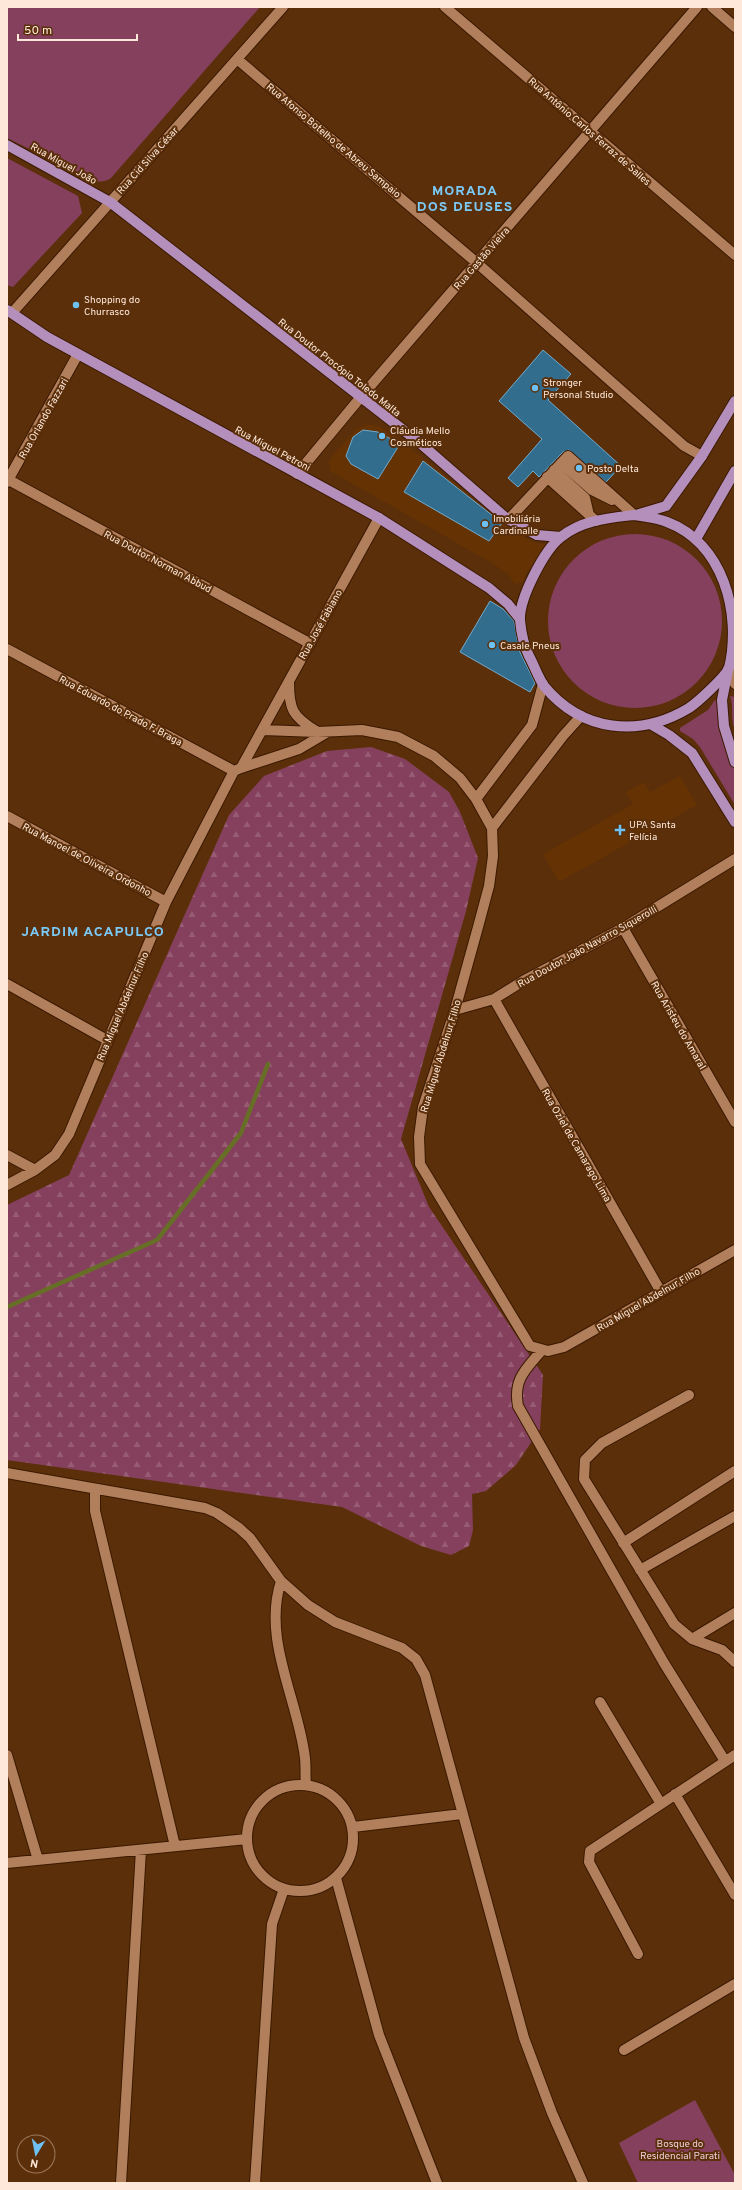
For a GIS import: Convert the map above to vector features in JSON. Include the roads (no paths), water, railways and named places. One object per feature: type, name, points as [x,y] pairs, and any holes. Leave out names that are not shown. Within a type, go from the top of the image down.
[{"type":"main road","name":"Rua Miguel João","points":[[7,145],[110,202]]},
{"type":"main road","name":"Rua Doutor Procópio Toledo Malta","points":[[110,202],[420,444],[509,519],[537,535],[561,537]]},
{"type":"main road","name":"Rua Miguel Petroni","points":[[9,311],[47,337],[379,518],[489,588],[508,604],[520,619]]},
{"type":"main road","points":[[728,669],[698,702],[676,716],[652,725],[635,727],[607,725],[581,716],[560,702],[543,684],[527,652],[520,619],[530,582],[547,553],[561,537],[592,518],[634,515],[666,506],[702,456],[735,400]]},
{"type":"main road","points":[[696,539],[733,478]]},
{"type":"main road","points":[[634,515],[667,522],[696,539],[719,564],[733,598],[735,635],[722,700],[724,726],[730,750],[735,762]]},
{"type":"main road","points":[[652,725],[669,735],[692,753],[735,822]]},
{"type":"main road","points":[[730,750],[735,741]]},
{"type":"street","name":"Rua Cid Silva César","points":[[9,311],[110,202],[283,7]]},
{"type":"street","name":"Rua Antônio Carlos Ferraz de Salles","points":[[444,7],[591,130],[735,255]]},
{"type":"street","name":"Rua Gastão Vieira","points":[[297,474],[360,398],[697,7]]},
{"type":"street","points":[[712,7],[735,27]]},
{"type":"street","name":"Rua Afonso Botelho de Abreu Sampaio","points":[[237,59],[478,262],[684,446],[702,456]]},
{"type":"street","name":"Rua Orlando Fazzari","points":[[8,480],[78,354]]},
{"type":"street","points":[[509,519],[568,456],[634,515]]},
{"type":"street","points":[[554,470],[584,498],[592,518]]},
{"type":"street","name":"Rua Doutor Norman Abbud","points":[[8,480],[309,643]]},
{"type":"street","name":"Rua José Fabiano","points":[[263,730],[309,643],[379,518]]},
{"type":"street","name":"Rua Eduardo do Prado F. Braga","points":[[7,649],[238,769]]},
{"type":"street","points":[[728,669],[735,684]]},
{"type":"street","points":[[289,682],[289,704],[305,724],[317,732]]},
{"type":"street","points":[[476,799],[532,725],[543,684]]},
{"type":"street","points":[[492,828],[563,736],[581,716]]},
{"type":"street","name":"Rua Miguel Abdelnur Filho","points":[[7,1185],[34,1170],[55,1155],[69,1134],[166,902],[238,769],[263,730],[317,732],[332,730],[362,730],[398,737],[434,756],[460,778],[476,799],[492,828],[493,856],[488,886],[455,1010],[423,1107],[419,1137],[420,1164],[530,1346],[548,1352],[564,1347],[735,1250]]},
{"type":"street","name":"Rua Miguel Abdelnur Filho","points":[[238,769],[299,749],[332,730]]},
{"type":"street","name":"Rua Manoel de Oliveira Ordonho","points":[[7,816],[166,902]]},
{"type":"street","name":"Rua Doutor João Navarro Siquerolli","points":[[455,1010],[494,999],[523,981],[623,928],[735,859]]},
{"type":"street","name":"Rua Aristeu do Amaral","points":[[623,928],[735,1122]]},
{"type":"street","points":[[7,984],[108,1040]]},
{"type":"street","name":"Rua Oziel de Camarago Lima","points":[[494,999],[661,1292]]},
{"type":"street","points":[[7,1155],[34,1170]]},
{"type":"street","points":[[542,1350],[523,1372],[517,1384],[515,1392],[518,1406],[664,1663],[725,1762]]},
{"type":"street","points":[[689,1395],[602,1443],[585,1460],[584,1479],[674,1624],[692,1638],[722,1650],[734,1660]]},
{"type":"street","points":[[623,1543],[735,1471]]},
{"type":"street","points":[[7,1473],[205,1508],[217,1513],[239,1528],[250,1538],[281,1581],[294,1594],[321,1614],[349,1628],[402,1648],[418,1663],[425,1675],[524,2038],[552,2113],[584,2183]]},
{"type":"street","points":[[95,1489],[95,1511],[175,1846]]},
{"type":"street","points":[[640,1570],[735,1516]]},
{"type":"street","points":[[281,1581],[275,1604],[275,1629],[305,1758],[306,1785]]},
{"type":"street","points":[[692,1638],[735,1612]]},
{"type":"street","points":[[600,1702],[661,1804]]},
{"type":"street","points":[[7,1755],[38,1860]]},
{"type":"street","points":[[638,1954],[588,1862],[588,1855],[590,1851],[735,1755]]},
{"type":"street","points":[[306,1785],[322,1790],[336,1799],[349,1817],[353,1827],[354,1838],[349,1860],[336,1878],[322,1887],[306,1891],[284,1889],[264,1878],[251,1860],[247,1839],[251,1817],[264,1799],[283,1788],[306,1785]]},
{"type":"street","points":[[675,1794],[735,1895]]},
{"type":"street","points":[[353,1827],[462,1814]]},
{"type":"street","points":[[7,1864],[247,1839]]},
{"type":"street","points":[[121,2183],[141,1850]]},
{"type":"street","points":[[336,1878],[384,2048],[437,2183]]},
{"type":"street","points":[[255,2183],[272,1924],[284,1889]]},
{"type":"street","points":[[624,2050],[735,1984]]},
{"type":"waterway","points":[[7,1307],[157,1240],[241,1133],[268,1064]]},
{"type":"place","name":"Shopping do Churrasco","points":[[76,305]]},
{"type":"place","name":"Stronger Personal Studio","points":[[535,388]]},
{"type":"place","name":"Cláudia Mello Cosméticos","points":[[382,436]]},
{"type":"place","name":"Posto Delta","points":[[579,468]]},
{"type":"place","name":"Imobiliária Cardinalle","points":[[485,524]]},
{"type":"place","name":"Casale Pneus","points":[[492,645]]},
{"type":"place","name":"UPA Santa Felícia","points":[[620,830]]},
{"type":"district","name":"MORADA DOS DEUSES","points":[[465,198]]},
{"type":"district","name":"JARDIM ACAPULCO","points":[[93,931]]},
{"type":"park label","name":"Bosque do Residencial Parati","points":[[680,2148]]}]
